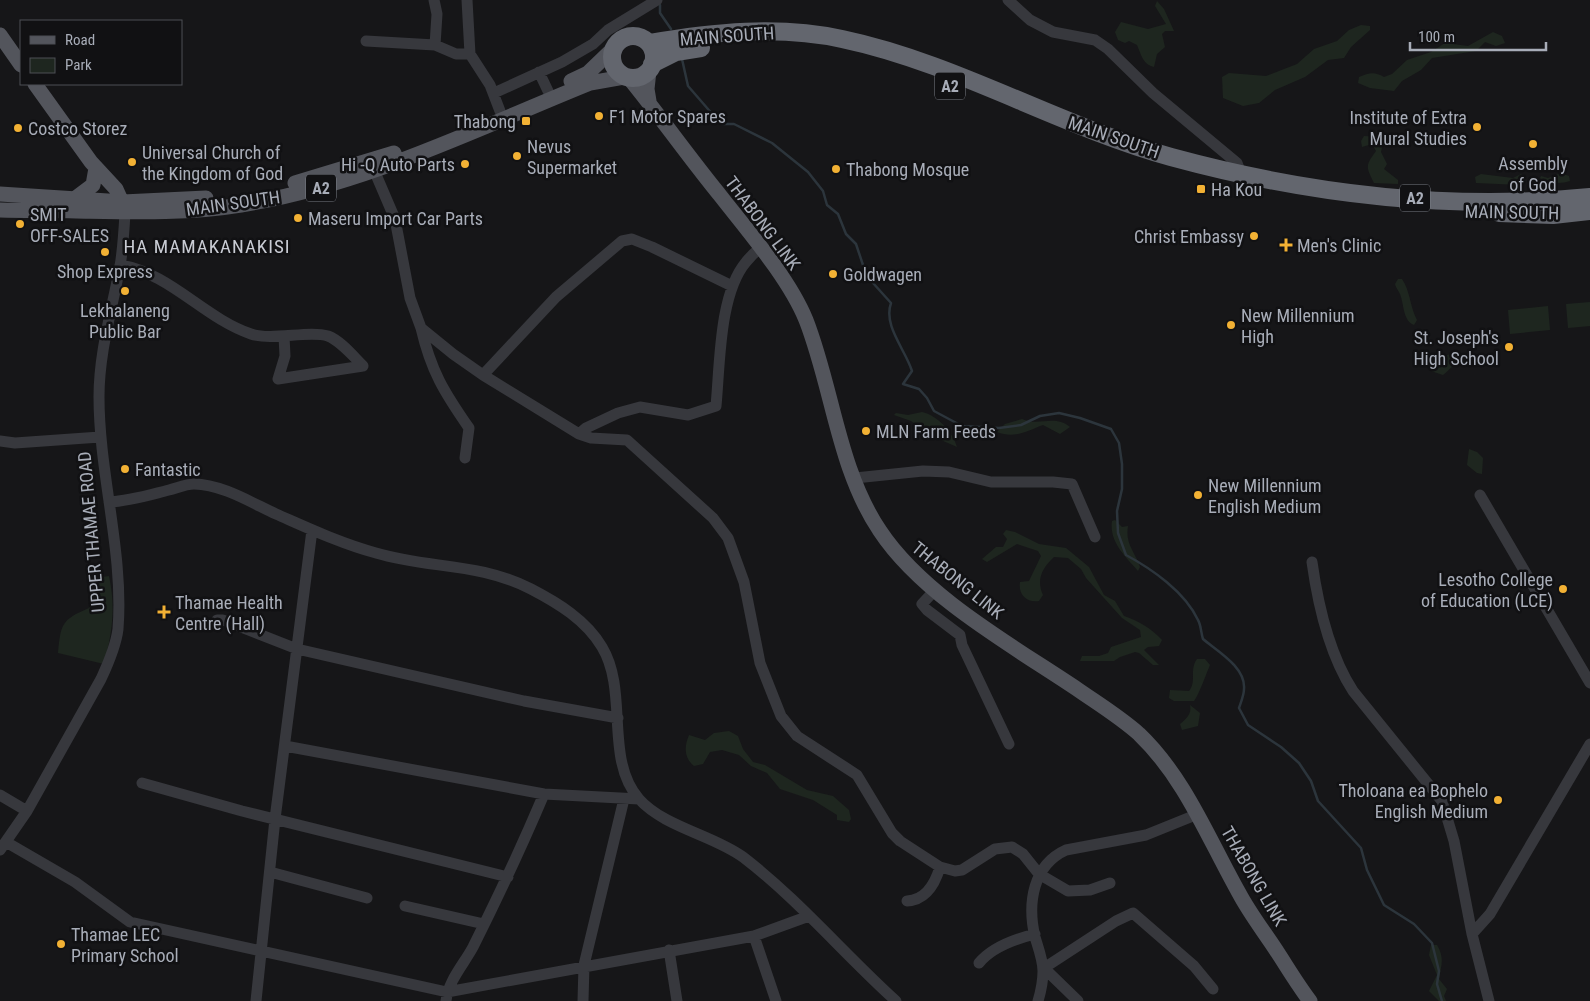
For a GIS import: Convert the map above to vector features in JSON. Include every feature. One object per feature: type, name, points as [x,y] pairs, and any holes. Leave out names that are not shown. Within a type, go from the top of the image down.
[{"type":"highway","name":"MAIN SOUTH","points":[[613,49],[616,43],[627,37],[639,37],[649,44],[750,32],[793,32],[843,39],[895,53],[1098,133],[1241,179],[1381,207],[1553,215],[1590,211]]},
{"type":"highway","name":"MAIN SOUTH","points":[[626,77],[640,77],[650,68],[676,52],[691,49],[750,43],[796,44],[841,49],[890,62],[1097,145],[1166,168],[1341,193],[1477,203],[1550,201],[1590,197]]},
{"type":"highway","points":[[649,44],[653,54],[650,68]]},
{"type":"highway","points":[[613,49],[612,62],[619,73],[626,77]]},
{"type":"main road","points":[[0,35],[20,64]]},
{"type":"main road","name":"MAIN SOUTH","points":[[372,167],[588,73],[613,49]]},
{"type":"main road","points":[[649,101],[647,89],[650,68]]},
{"type":"main road","name":"MAIN SOUTH","points":[[0,210],[124,208],[241,196],[372,167],[590,83],[626,77]]},
{"type":"main road","name":"THABONG LINK","points":[[626,77],[649,101],[760,248],[787,287],[805,318],[855,478],[883,535],[897,554],[935,590],[986,628],[1138,733],[1166,764],[1198,814],[1240,895],[1310,1001]]},
{"type":"main road","points":[[36,85],[96,168],[116,189],[124,208]]},
{"type":"main road","points":[[73,200],[93,185],[96,168]]},
{"type":"main road","name":"MAIN SOUTH","points":[[0,194],[73,200],[124,208]]},
{"type":"street","points":[[434,0],[437,14],[435,45]]},
{"type":"street","points":[[467,0],[470,54],[494,93],[500,111]]},
{"type":"street","points":[[494,93],[593,44],[608,30],[657,0]]},
{"type":"street","points":[[1008,0],[1030,20],[1053,32],[1095,40],[1108,49],[1153,93],[1237,163],[1241,179]]},
{"type":"street","points":[[366,41],[435,45],[456,54],[470,54]]},
{"type":"street","points":[[539,72],[548,91]]},
{"type":"street","points":[[372,167],[394,219],[410,298],[421,328],[428,360],[442,390],[469,428],[465,458]]},
{"type":"street","name":"UPPER THAMAE ROAD","points":[[3,846],[27,811],[101,679],[114,646],[118,629],[117,577],[100,437],[102,350],[120,265],[124,208]]},
{"type":"street","points":[[483,375],[556,297],[622,241],[632,239],[652,247],[732,286]]},
{"type":"street","points":[[579,434],[586,428],[618,413],[640,407],[688,414],[716,406],[725,318],[732,286],[745,262],[760,248]]},
{"type":"street","points":[[120,265],[154,276],[196,306],[252,335],[327,336],[348,350],[362,366],[278,379],[285,356],[284,336]]},
{"type":"street","points":[[421,328],[483,375],[579,434],[591,438],[627,440],[713,518],[728,538],[744,582],[760,663],[781,716],[797,736],[857,775],[892,832],[900,841],[940,867],[955,871],[962,870],[995,849],[1012,847],[1023,854],[1039,874],[1068,891],[1090,890],[1110,883]]},
{"type":"street","points":[[0,441],[14,443],[100,437]]},
{"type":"street","points":[[855,478],[940,472],[992,482],[1053,482],[1072,484],[1095,537]]},
{"type":"street","points":[[109,502],[127,501],[193,484],[224,492],[312,530],[378,554],[486,571],[530,588],[568,610],[589,629],[602,648],[612,670],[623,769],[639,799],[657,813],[739,854],[769,877],[867,975],[896,1001]]},
{"type":"street","points":[[1480,495],[1590,683]]},
{"type":"street","points":[[256,1001],[263,951],[275,819],[312,530]]},
{"type":"street","points":[[1312,562],[1316,590],[1340,671],[1353,691],[1442,801],[1454,842],[1472,934],[1489,1001]]},
{"type":"street","points":[[935,590],[922,604],[960,635],[962,645],[1008,744]]},
{"type":"street","points":[[217,620],[223,620],[298,649],[524,701],[618,718]]},
{"type":"street","points":[[1472,934],[1490,914],[1590,744]]},
{"type":"street","points":[[285,746],[544,794],[639,799]]},
{"type":"street","points":[[142,783],[275,819],[508,877]]},
{"type":"street","points":[[446,996],[508,877],[544,794]]},
{"type":"street","points":[[0,795],[27,811]]},
{"type":"street","points":[[583,1001],[584,966],[624,799]]},
{"type":"street","points":[[1038,1001],[1044,968],[1034,934],[1032,911],[1034,890],[1039,874],[1054,856],[1066,850],[1146,835],[1198,814]]},
{"type":"street","points":[[3,846],[75,882],[130,922],[263,951],[446,996],[584,966],[754,936],[809,916]]},
{"type":"street","points":[[907,901],[917,900],[924,896],[933,884],[940,867]]},
{"type":"street","points":[[270,872],[367,898]]},
{"type":"street","points":[[405,906],[484,924]]},
{"type":"street","points":[[1044,968],[1116,921],[1133,913],[1194,966],[1213,989]]},
{"type":"street","points":[[979,963],[985,956],[1008,942],[1034,934]]},
{"type":"street","points":[[754,936],[776,1001]]},
{"type":"street","points":[[670,950],[677,1001]]},
{"type":"street","points":[[1044,968],[1078,1001]]},
{"type":"green space","points":[[1157,1],[1164,9],[1174,31],[1165,31],[1162,34],[1165,47],[1157,54],[1154,67],[1145,62],[1137,45],[1129,41],[1125,43],[1118,40],[1115,32],[1121,22],[1148,29],[1166,24],[1155,6]]},
{"type":"green space","points":[[1361,25],[1370,26],[1370,30],[1351,47],[1344,58],[1328,60],[1305,77],[1275,90],[1259,103],[1243,106],[1223,98],[1222,77],[1229,73],[1266,76],[1297,64],[1314,49],[1337,41],[1349,30]]},
{"type":"green space","points":[[1493,32],[1502,36],[1505,43],[1496,46],[1485,42],[1476,51],[1432,58],[1421,70],[1402,81],[1394,91],[1370,88],[1358,83],[1359,77],[1369,74],[1374,73],[1384,77],[1392,74],[1407,60],[1431,52],[1445,43],[1468,46]]},
{"type":"green space","points":[[1364,136],[1384,137],[1381,152],[1387,164],[1384,169],[1398,180],[1398,184],[1374,183],[1369,173],[1368,163],[1376,151],[1372,144],[1362,147],[1361,141]]},
{"type":"green space","points":[[1561,173],[1569,176],[1570,181],[1554,183],[1540,178],[1541,176],[1548,178]]},
{"type":"green space","points":[[1481,174],[1513,178],[1521,174],[1526,179],[1525,183],[1520,185],[1476,183],[1475,177]]},
{"type":"green space","points":[[1398,279],[1402,279],[1407,288],[1417,320],[1414,325],[1410,323],[1406,316],[1400,294],[1396,288],[1395,284]]},
{"type":"green space","points":[[1590,302],[1590,326],[1568,328],[1566,304]]},
{"type":"green space","points":[[1548,306],[1550,330],[1510,334],[1508,310]]},
{"type":"green space","points":[[1456,352],[1461,356],[1460,360],[1443,375],[1431,371],[1436,358]]},
{"type":"green space","points":[[922,412],[939,420],[944,425],[957,447],[941,440],[923,438],[923,430],[911,421],[894,415],[896,413],[908,415]]},
{"type":"green space","points":[[1022,419],[1034,422],[1058,421],[1070,427],[1060,434],[1043,425],[1026,432],[1009,435],[997,432],[1005,424]]},
{"type":"green space","points":[[1469,449],[1477,452],[1483,458],[1482,474],[1477,473],[1467,465]]},
{"type":"green space","points":[[1115,520],[1122,527],[1128,526],[1129,542],[1140,567],[1138,571],[1115,542],[1112,521]]},
{"type":"green space","points":[[1006,530],[1015,532],[1039,544],[1066,548],[1089,567],[1104,595],[1115,601],[1124,616],[1144,625],[1162,640],[1159,646],[1148,647],[1144,650],[1159,665],[1153,665],[1139,653],[1135,652],[1114,661],[1080,661],[1082,656],[1099,656],[1108,653],[1111,647],[1141,637],[1140,630],[1122,618],[1086,578],[1081,569],[1068,558],[1054,557],[1046,565],[1040,579],[1043,595],[1039,601],[1031,601],[1024,597],[1020,591],[1020,582],[1029,581],[1041,556],[1038,551],[1017,544],[987,562],[982,559],[996,547],[1003,547],[1007,539],[1003,534]]},
{"type":"green space","points":[[109,576],[113,610],[104,664],[58,653],[60,635],[64,624],[73,616],[89,608],[90,579]]},
{"type":"green space","points":[[1197,659],[1205,659],[1210,665],[1196,699],[1194,701],[1174,701],[1169,698],[1170,690],[1189,691],[1193,683],[1194,667]]},
{"type":"green space","points":[[1190,705],[1200,713],[1198,726],[1182,730],[1180,724],[1189,714]]},
{"type":"green space","points":[[729,731],[738,736],[743,749],[753,762],[765,765],[807,790],[833,796],[849,810],[851,819],[849,822],[837,820],[837,815],[813,800],[780,789],[767,773],[751,766],[739,755],[722,750],[710,752],[703,764],[694,766],[691,763],[686,752],[689,735],[705,740],[714,733]]},
{"type":"green space","points":[[1431,945],[1437,945],[1441,954],[1442,962],[1439,979],[1447,989],[1444,996],[1446,1001],[1439,1001],[1429,991],[1437,975],[1429,955]]},
{"type":"waterway","points":[[660,5],[660,13],[671,29]]},
{"type":"waterway","points":[[682,59],[688,86],[714,116]]},
{"type":"waterway","points":[[722,124],[734,124],[772,143],[808,172],[823,191],[827,205],[838,214],[846,234],[856,244],[864,268],[873,283],[891,303],[889,312],[892,329],[912,371],[903,384],[919,389],[927,398],[934,411],[962,426],[999,428],[1021,425],[1040,416],[1059,413],[1111,429],[1119,443],[1122,464],[1122,489],[1117,511],[1118,533],[1126,555],[1157,574],[1185,600],[1199,622],[1203,639],[1230,660],[1240,674],[1244,689],[1239,708],[1248,725],[1281,747],[1299,763],[1311,781],[1318,801],[1361,848],[1367,870],[1384,905],[1414,924],[1432,943],[1439,971],[1437,984],[1442,1001]]},
{"type":"place","name":"F1 Motor Spares","points":[[599,116]]},
{"type":"place","name":"Thabong","points":[[526,121]]},
{"type":"place","name":"Institute of Extra Mural Studies","points":[[1477,127]]},
{"type":"place","name":"Costco Storez","points":[[18,128]]},
{"type":"place","name":"Assembly of God","points":[[1533,144]]},
{"type":"place","name":"Nevus Supermarket","points":[[517,156]]},
{"type":"place","name":"Universal Church of the Kingdom of God","points":[[132,162]]},
{"type":"place","name":"Hi -Q Auto Parts","points":[[465,164]]},
{"type":"place","name":"Thabong Mosque","points":[[836,169]]},
{"type":"place","name":"Ha Kou","points":[[1201,189]]},
{"type":"place","name":"Maseru Import Car Parts","points":[[298,218]]},
{"type":"place","name":"SMIT OFF-SALES","points":[[20,224]]},
{"type":"place","name":"Christ Embassy","points":[[1254,236]]},
{"type":"place","name":"Men's Clinic","points":[[1286,245]]},
{"type":"place","name":"Shop Express","points":[[105,252]]},
{"type":"place","name":"Goldwagen","points":[[833,274]]},
{"type":"place","name":"Lekhalaneng Public Bar","points":[[125,291]]},
{"type":"place","name":"New Millennium High","points":[[1231,325]]},
{"type":"place","name":"St. Joseph's High School","points":[[1509,347]]},
{"type":"place","name":"MLN Farm Feeds","points":[[866,431]]},
{"type":"place","name":"Fantastic","points":[[125,469]]},
{"type":"place","name":"New Millennium English Medium","points":[[1198,495]]},
{"type":"place","name":"Lesotho College of Education (LCE)","points":[[1563,589]]},
{"type":"place","name":"Thamae Health Centre (Hall)","points":[[164,612]]},
{"type":"place","name":"Tholoana ea Bophelo English Medium","points":[[1498,800]]},
{"type":"place","name":"Thamae LEC Primary School","points":[[61,944]]},
{"type":"district","name":"HA MAMAKANAKISI","points":[[207,246]]}]
